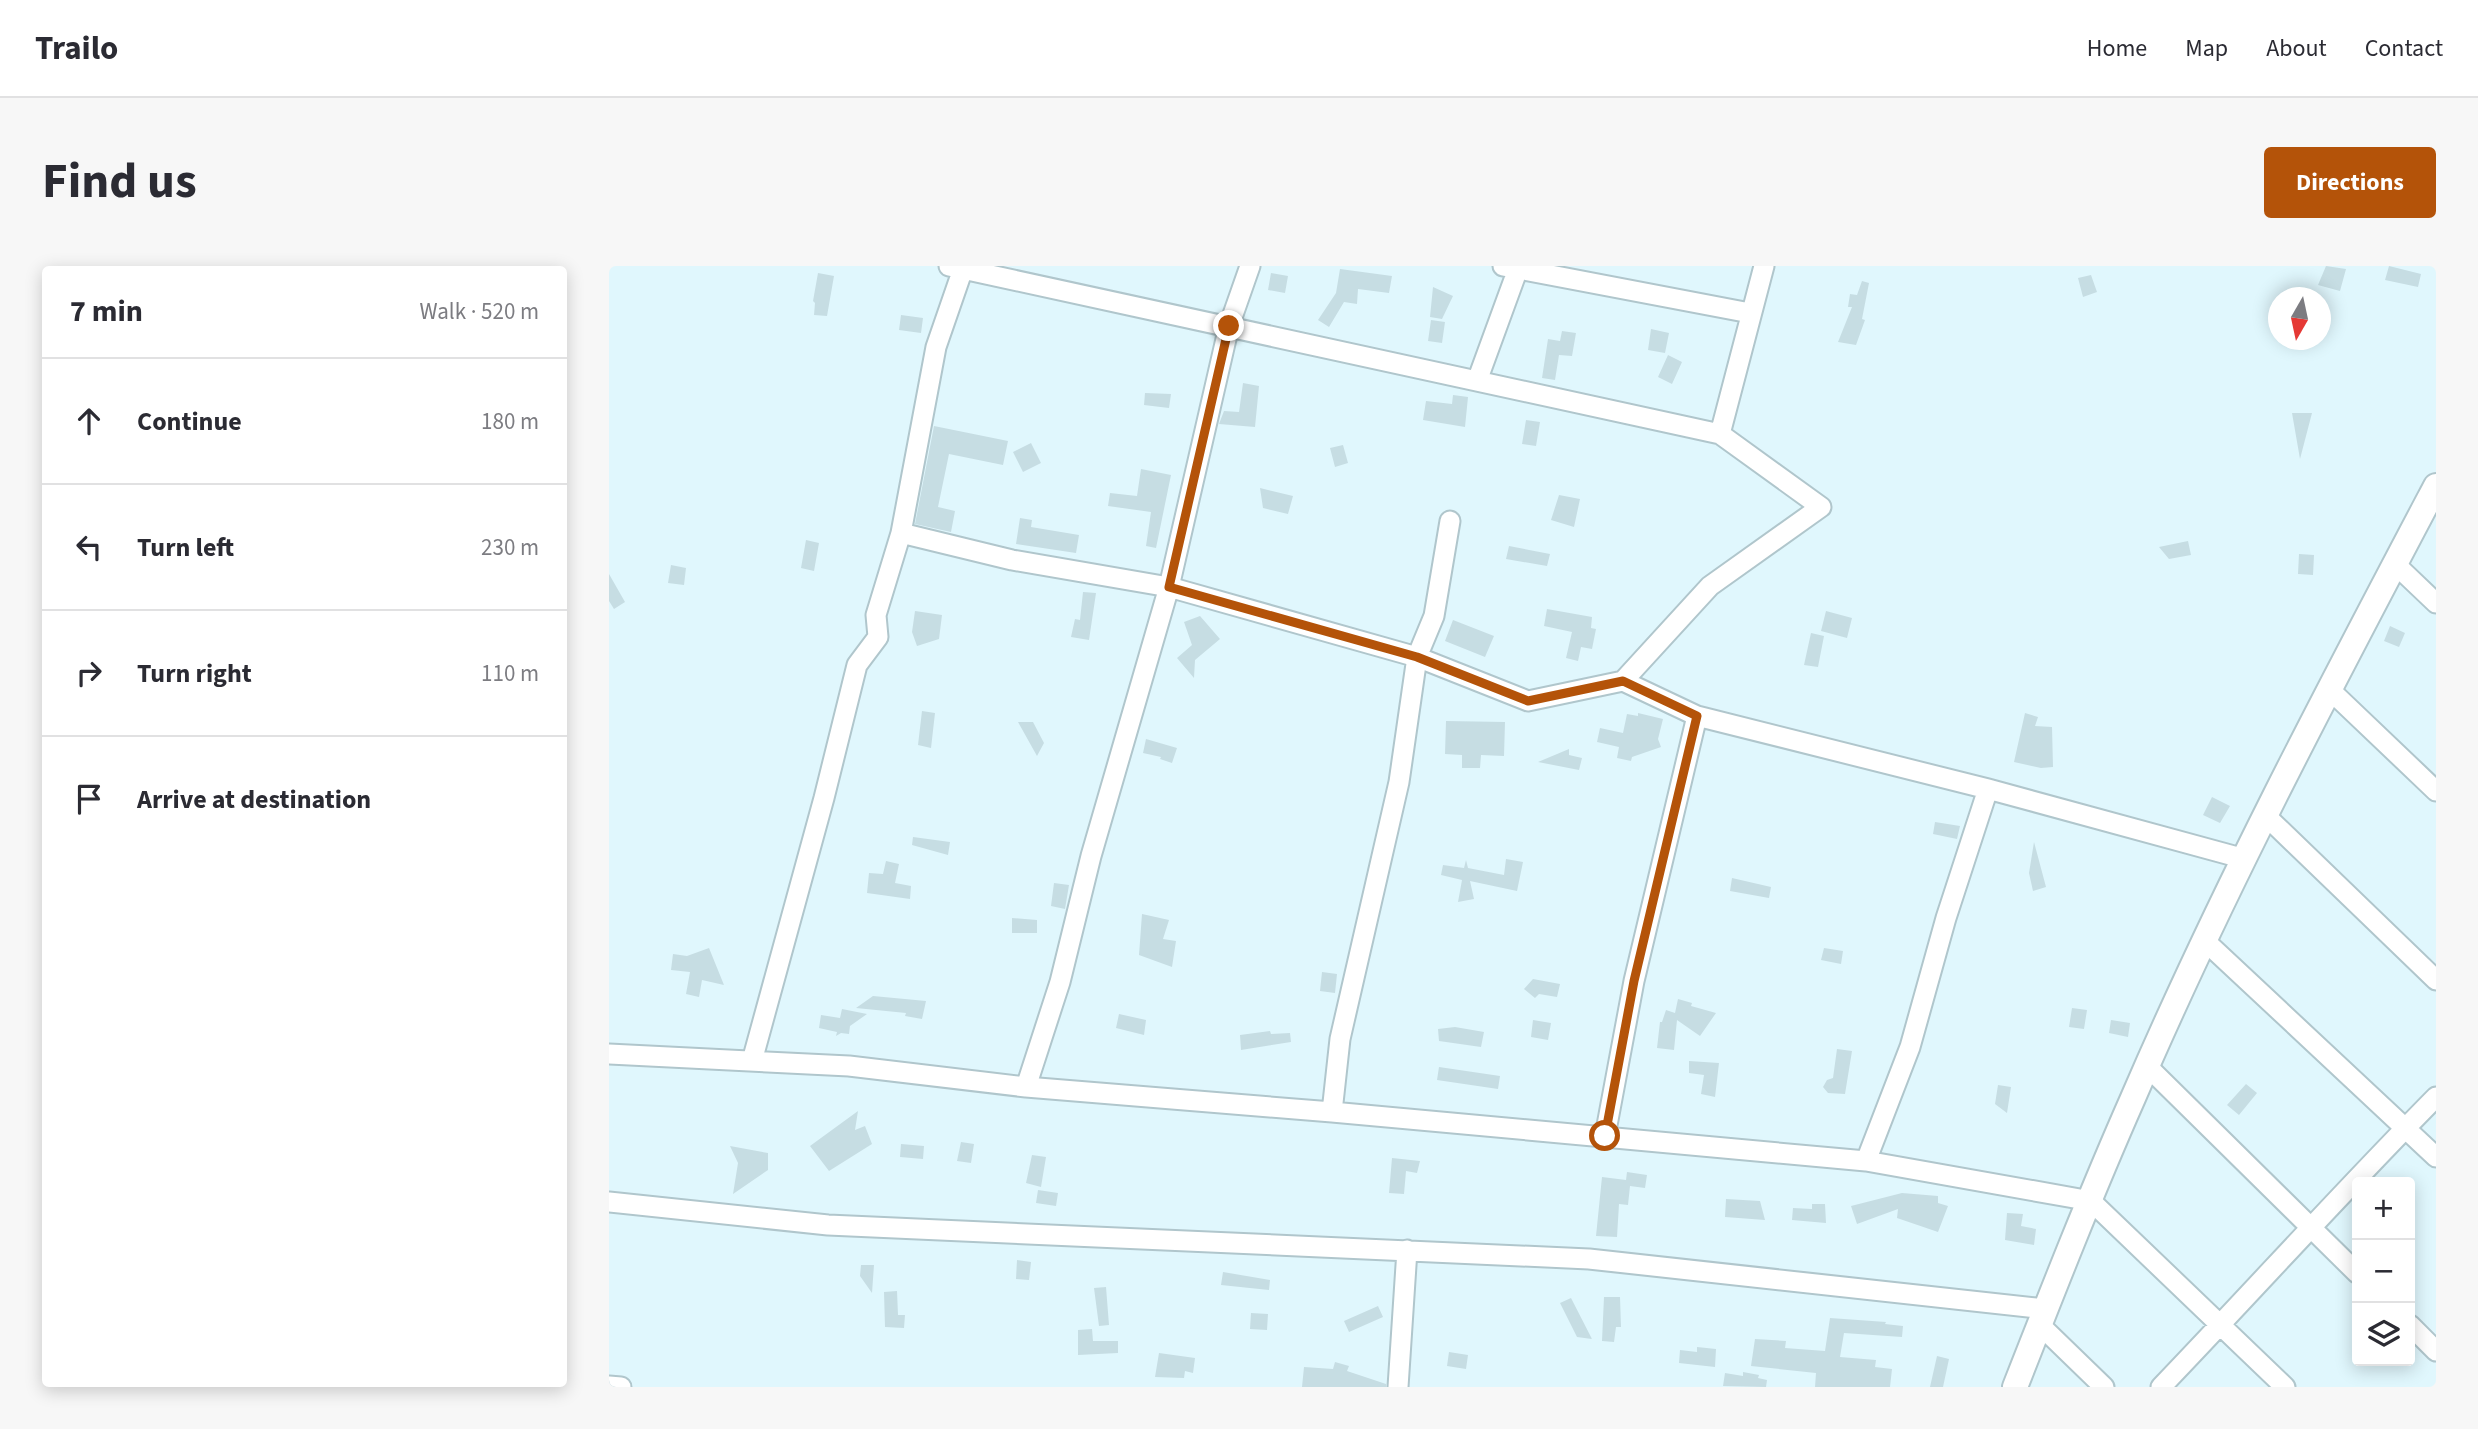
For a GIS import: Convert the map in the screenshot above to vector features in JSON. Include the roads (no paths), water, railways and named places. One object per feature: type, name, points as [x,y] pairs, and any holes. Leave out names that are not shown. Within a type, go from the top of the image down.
[{"type":"street","points":[[1026,1087],[1060,982],[1091,856],[1169,587],[1229,326],[1249,266]]},
{"type":"street","points":[[1720,434],[1764,266]]},
{"type":"street","points":[[752,1061],[824,798],[857,664],[878,637],[876,615],[901,533],[936,348],[959,267],[1720,434],[1821,508],[1710,586],[1623,681],[1528,701],[1417,657],[1169,587],[1012,560],[901,533]]},
{"type":"street","points":[[1477,381],[1513,267],[1750,313]]},
{"type":"street","points":[[2015,1387],[2147,1066],[2205,941],[2329,689],[2436,486]]},
{"type":"street","points":[[1332,1112],[1340,1039],[1399,782],[1417,657],[1434,616],[1450,520]]},
{"type":"street","points":[[2395,564],[2436,603]]},
{"type":"street","points":[[1623,681],[1697,716],[1989,789],[2245,859]]},
{"type":"street","points":[[2329,689],[2436,791]]},
{"type":"street","points":[[1605,1136],[1634,981],[1697,716]]},
{"type":"street","points":[[1866,1161],[1910,1047],[1945,918],[1989,789]]},
{"type":"street","points":[[2266,816],[2436,980]]},
{"type":"street","points":[[2205,941],[2436,1157]]},
{"type":"street","points":[[609,1054],[849,1066],[1026,1087],[1866,1161],[2091,1201],[2285,1387]]},
{"type":"street","points":[[2147,1066],[2352,1268]]},
{"type":"street","points":[[2161,1387],[2310,1226],[2436,1097]]},
{"type":"street","points":[[609,1202],[828,1225],[1589,1259],[2042,1317],[2104,1387]]},
{"type":"street","points":[[1398,1387],[1407,1250]]},
{"type":"street","points":[[2415,1330],[2436,1351]]},
{"type":"street","points":[[609,1386],[621,1387]]}]
